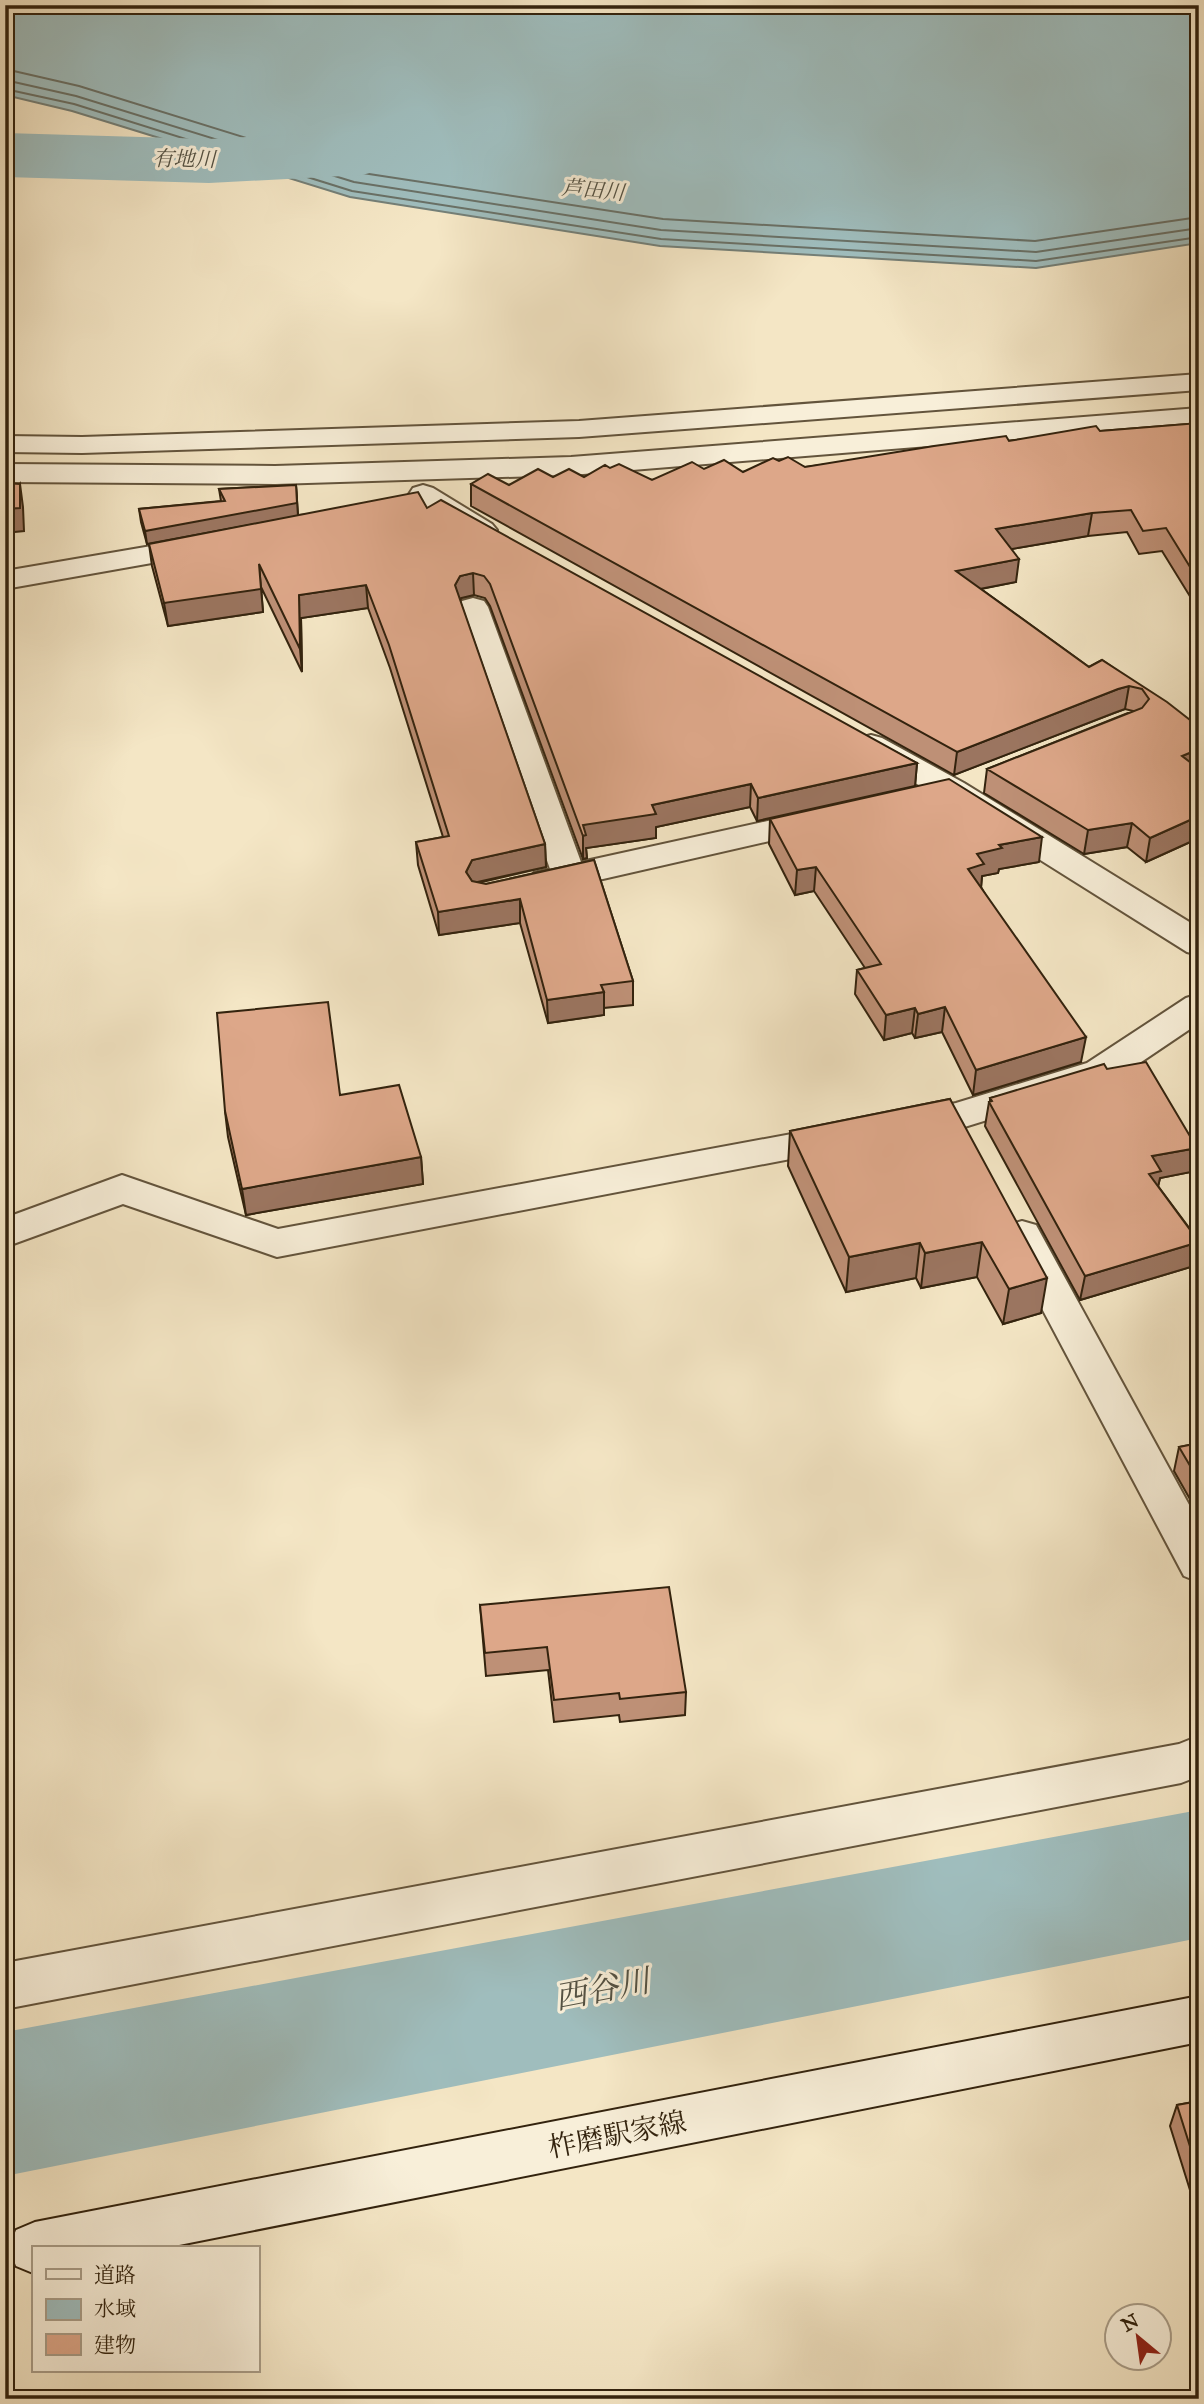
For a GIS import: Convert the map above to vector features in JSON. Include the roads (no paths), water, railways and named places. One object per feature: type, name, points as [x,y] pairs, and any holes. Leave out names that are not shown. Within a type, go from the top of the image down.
[{"type":"street","points":[[5,444],[96,445],[579,429],[1199,382]]},
{"type":"street","points":[[5,473],[275,475],[571,466],[1199,416]]},
{"type":"street","points":[[275,475],[286,481],[418,500],[532,481],[571,466]]},
{"type":"street","points":[[418,500],[514,547]]},
{"type":"street","points":[[5,580],[232,541]]},
{"type":"street","points":[[472,607],[569,876]]},
{"type":"street","points":[[842,729],[952,790],[1199,944]]},
{"type":"street","points":[[912,799],[952,790],[989,775]]},
{"type":"street","points":[[522,886],[846,814]]},
{"type":"street","points":[[5,1233],[122,1189],[277,1243],[958,1116],[1100,1072],[1199,1006]]},
{"type":"street","points":[[958,1116],[977,1152]]},
{"type":"street","points":[[1003,1200],[1199,1564]]},
{"type":"street","points":[[5,1986],[1181,1763],[1199,1756]]},
{"type":"street","name":"柞磨駅家線","points":[[44,2246],[1199,2019]]},
{"type":"street","name":"柞磨駅家線","points":[[5,2254],[32,2248]]},
{"type":"water","name":"芦田川","points":[[5,5],[1199,5],[1199,243],[1036,268],[660,246],[350,197],[72,111],[5,95]]},
{"type":"waterway","name":"有地川","points":[[5,155],[209,161],[362,153]]},
{"type":"waterway","name":"西谷川","points":[[5,2104],[1199,1874]]}]
